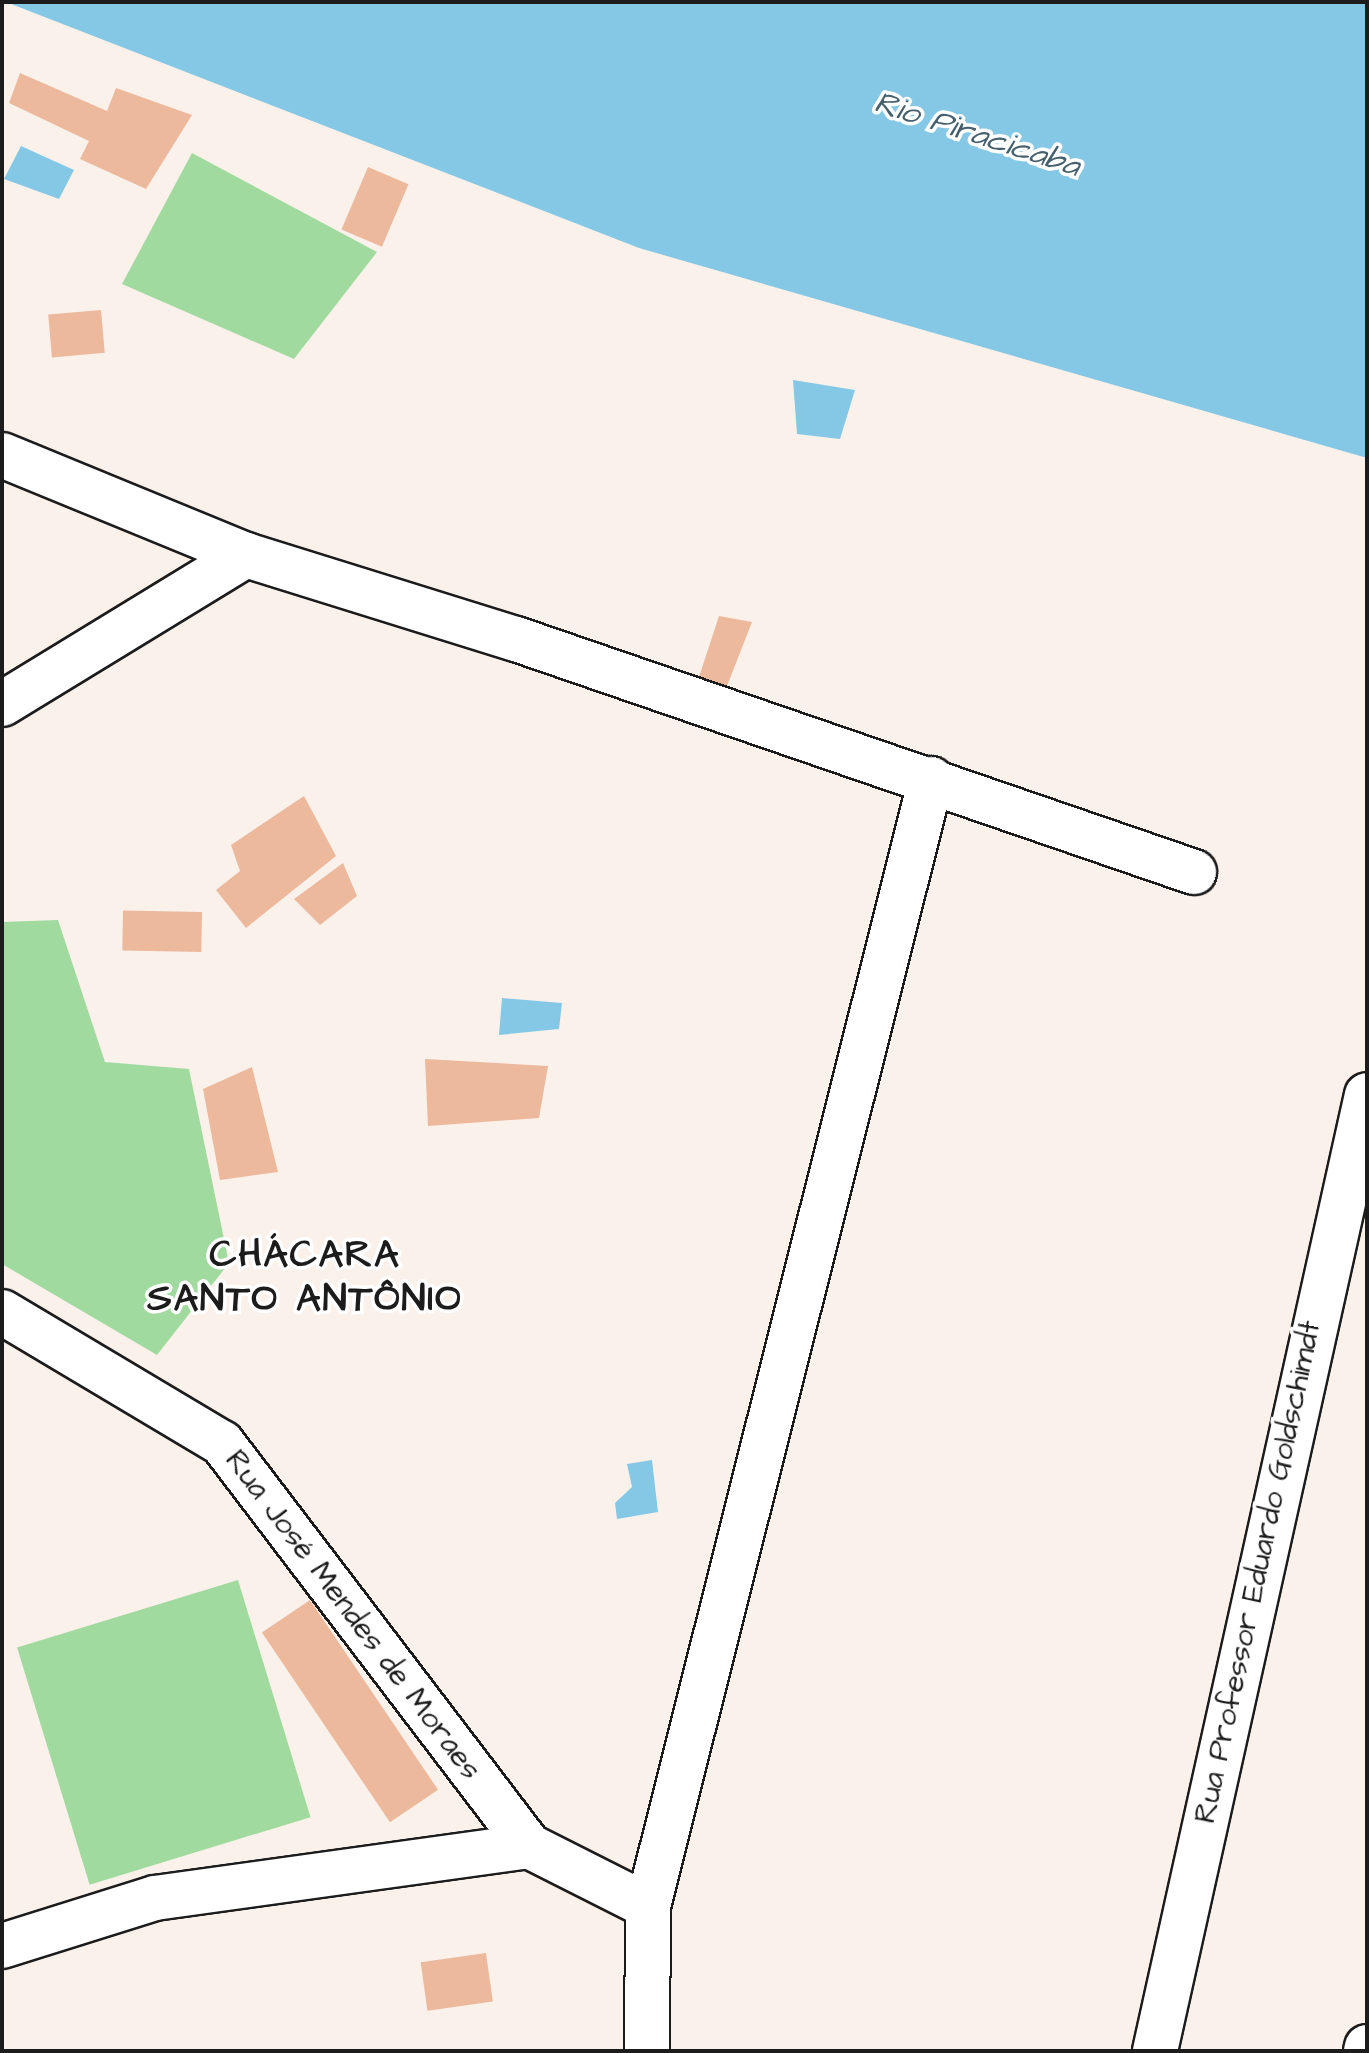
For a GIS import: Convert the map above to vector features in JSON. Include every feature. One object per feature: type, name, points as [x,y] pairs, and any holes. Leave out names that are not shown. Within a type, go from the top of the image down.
[{"type":"street","points":[[2,455],[246,555],[931,779],[1194,872]]},
{"type":"street","points":[[2,704],[246,555]]},
{"type":"street","points":[[647,2051],[648,1906],[931,779]]},
{"type":"street","name":"Rua Professor Eduardo Goldschimdt","points":[[1155,2051],[1308,1344],[1367,1095]]},
{"type":"street","name":"Rua José Mendes de Moraes","points":[[2,1312],[222,1443],[529,1846],[648,1906]]},
{"type":"street","points":[[2,1946],[155,1898],[529,1846]]},
{"type":"green space","points":[[192,153],[377,252],[294,359],[122,284]]},
{"type":"green space","points":[[58,920],[105,1062],[189,1069],[229,1263],[157,1355],[2,1264],[2,922]]},
{"type":"green space","points":[[238,1580],[311,1817],[90,1885],[17,1648]]},
{"type":"water","name":"Rio Piracicaba","points":[[6,2],[1366,2],[1367,458],[639,248]]},
{"type":"water","points":[[21,146],[74,170],[59,199],[4,179]]},
{"type":"water","points":[[793,380],[855,390],[840,439],[797,434]]},
{"type":"water","points":[[502,998],[562,1003],[559,1029],[499,1035]]},
{"type":"water","points":[[652,1460],[658,1512],[617,1519],[615,1503],[632,1487],[627,1464]]},
{"type":"building","points":[[20,73],[107,111],[116,88],[192,115],[146,189],[80,159],[89,141],[9,103]]},
{"type":"building","points":[[368,167],[409,184],[382,247],[341,230]]},
{"type":"building","points":[[101,310],[105,353],[52,357],[48,315]]},
{"type":"building","points":[[719,616],[752,622],[727,686],[698,680]]},
{"type":"building","points":[[304,796],[336,856],[246,928],[216,890],[240,871],[231,845]]},
{"type":"building","points":[[343,863],[357,896],[320,925],[294,899]]},
{"type":"building","points":[[123,911],[202,912],[201,952],[122,951]]},
{"type":"building","points":[[425,1059],[548,1066],[539,1118],[428,1126]]},
{"type":"building","points":[[252,1067],[278,1172],[220,1180],[203,1089]]},
{"type":"building","points":[[310,1600],[438,1790],[390,1822],[262,1632]]},
{"type":"building","points":[[486,1953],[493,2002],[427,2011],[421,1962]]},
{"type":"district","name":"CHÁCARA SANTO ANTÔNIO","points":[[305,1278]]}]
